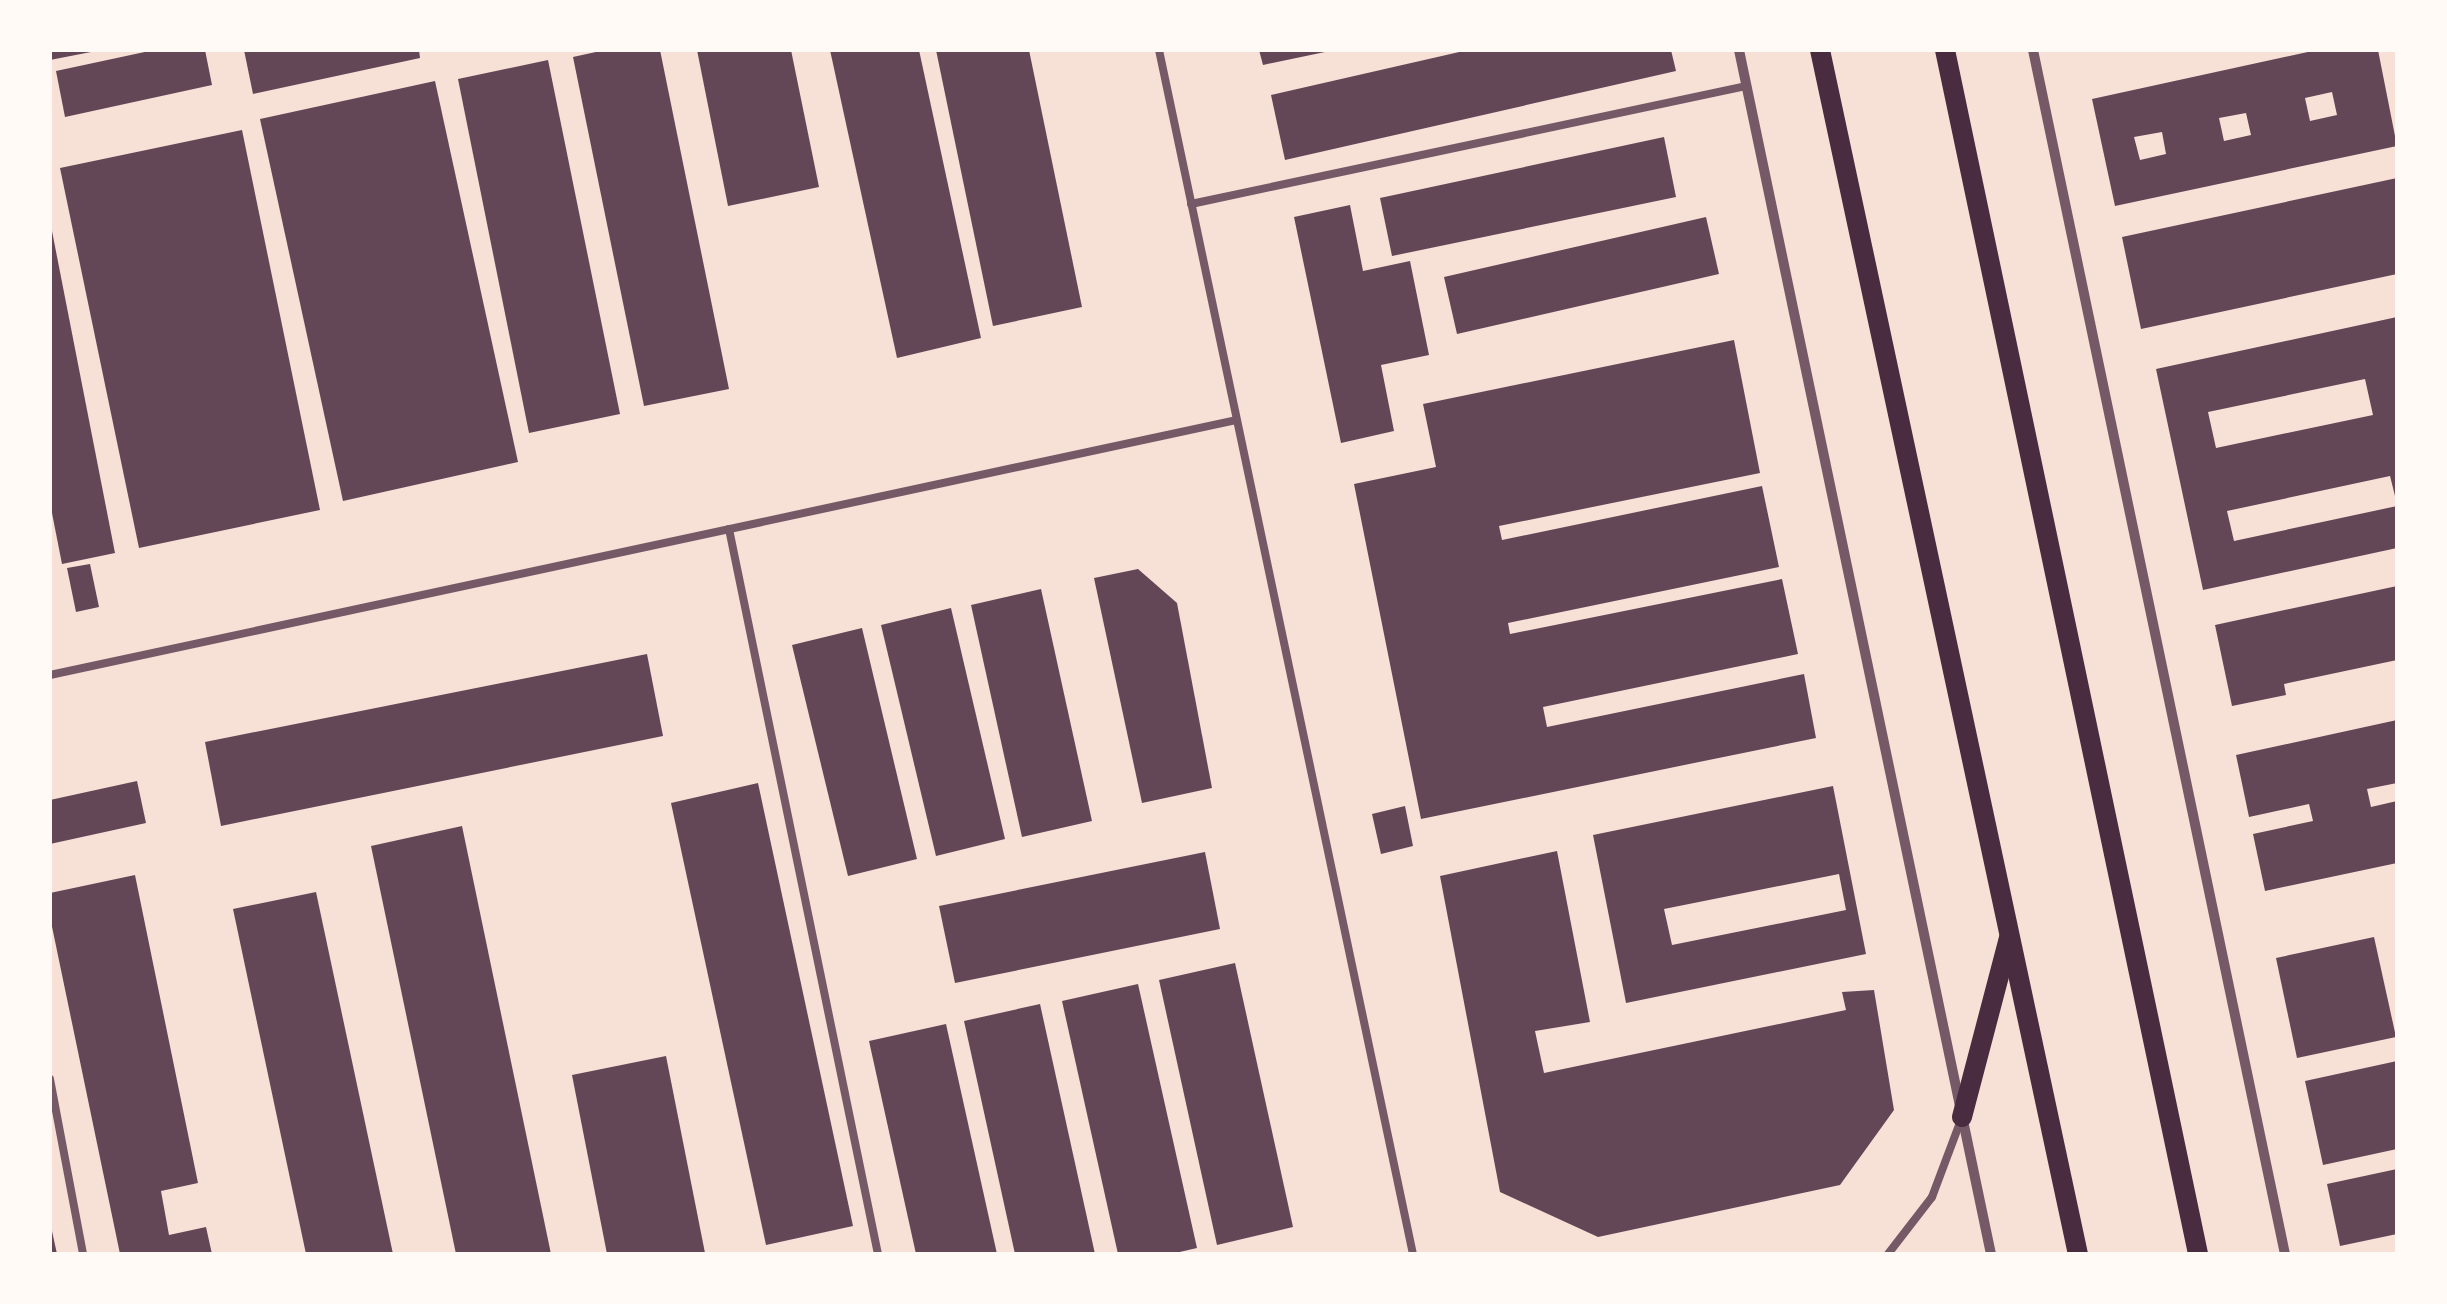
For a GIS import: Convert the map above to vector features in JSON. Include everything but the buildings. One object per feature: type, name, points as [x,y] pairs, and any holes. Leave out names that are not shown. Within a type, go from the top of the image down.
[{"type":"main road","points":[[1820,50],[2078,1254]]},
{"type":"main road","points":[[1946,50],[2198,1254]]},
{"type":"main road","points":[[1962,1117],[2010,931]]},
{"type":"street","points":[[1739,50],[1991,1254]]},
{"type":"street","points":[[2033,50],[2285,1254]]},
{"type":"lane","points":[[1159,50],[1413,1254]]},
{"type":"lane","points":[[1191,204],[1746,86]]},
{"type":"lane","points":[[50,675],[1236,420]]},
{"type":"lane","points":[[729,528],[878,1254]]},
{"type":"lane","points":[[50,1079],[83,1254]]},
{"type":"lane","points":[[1888,1254],[1932,1197],[1962,1117]]}]
